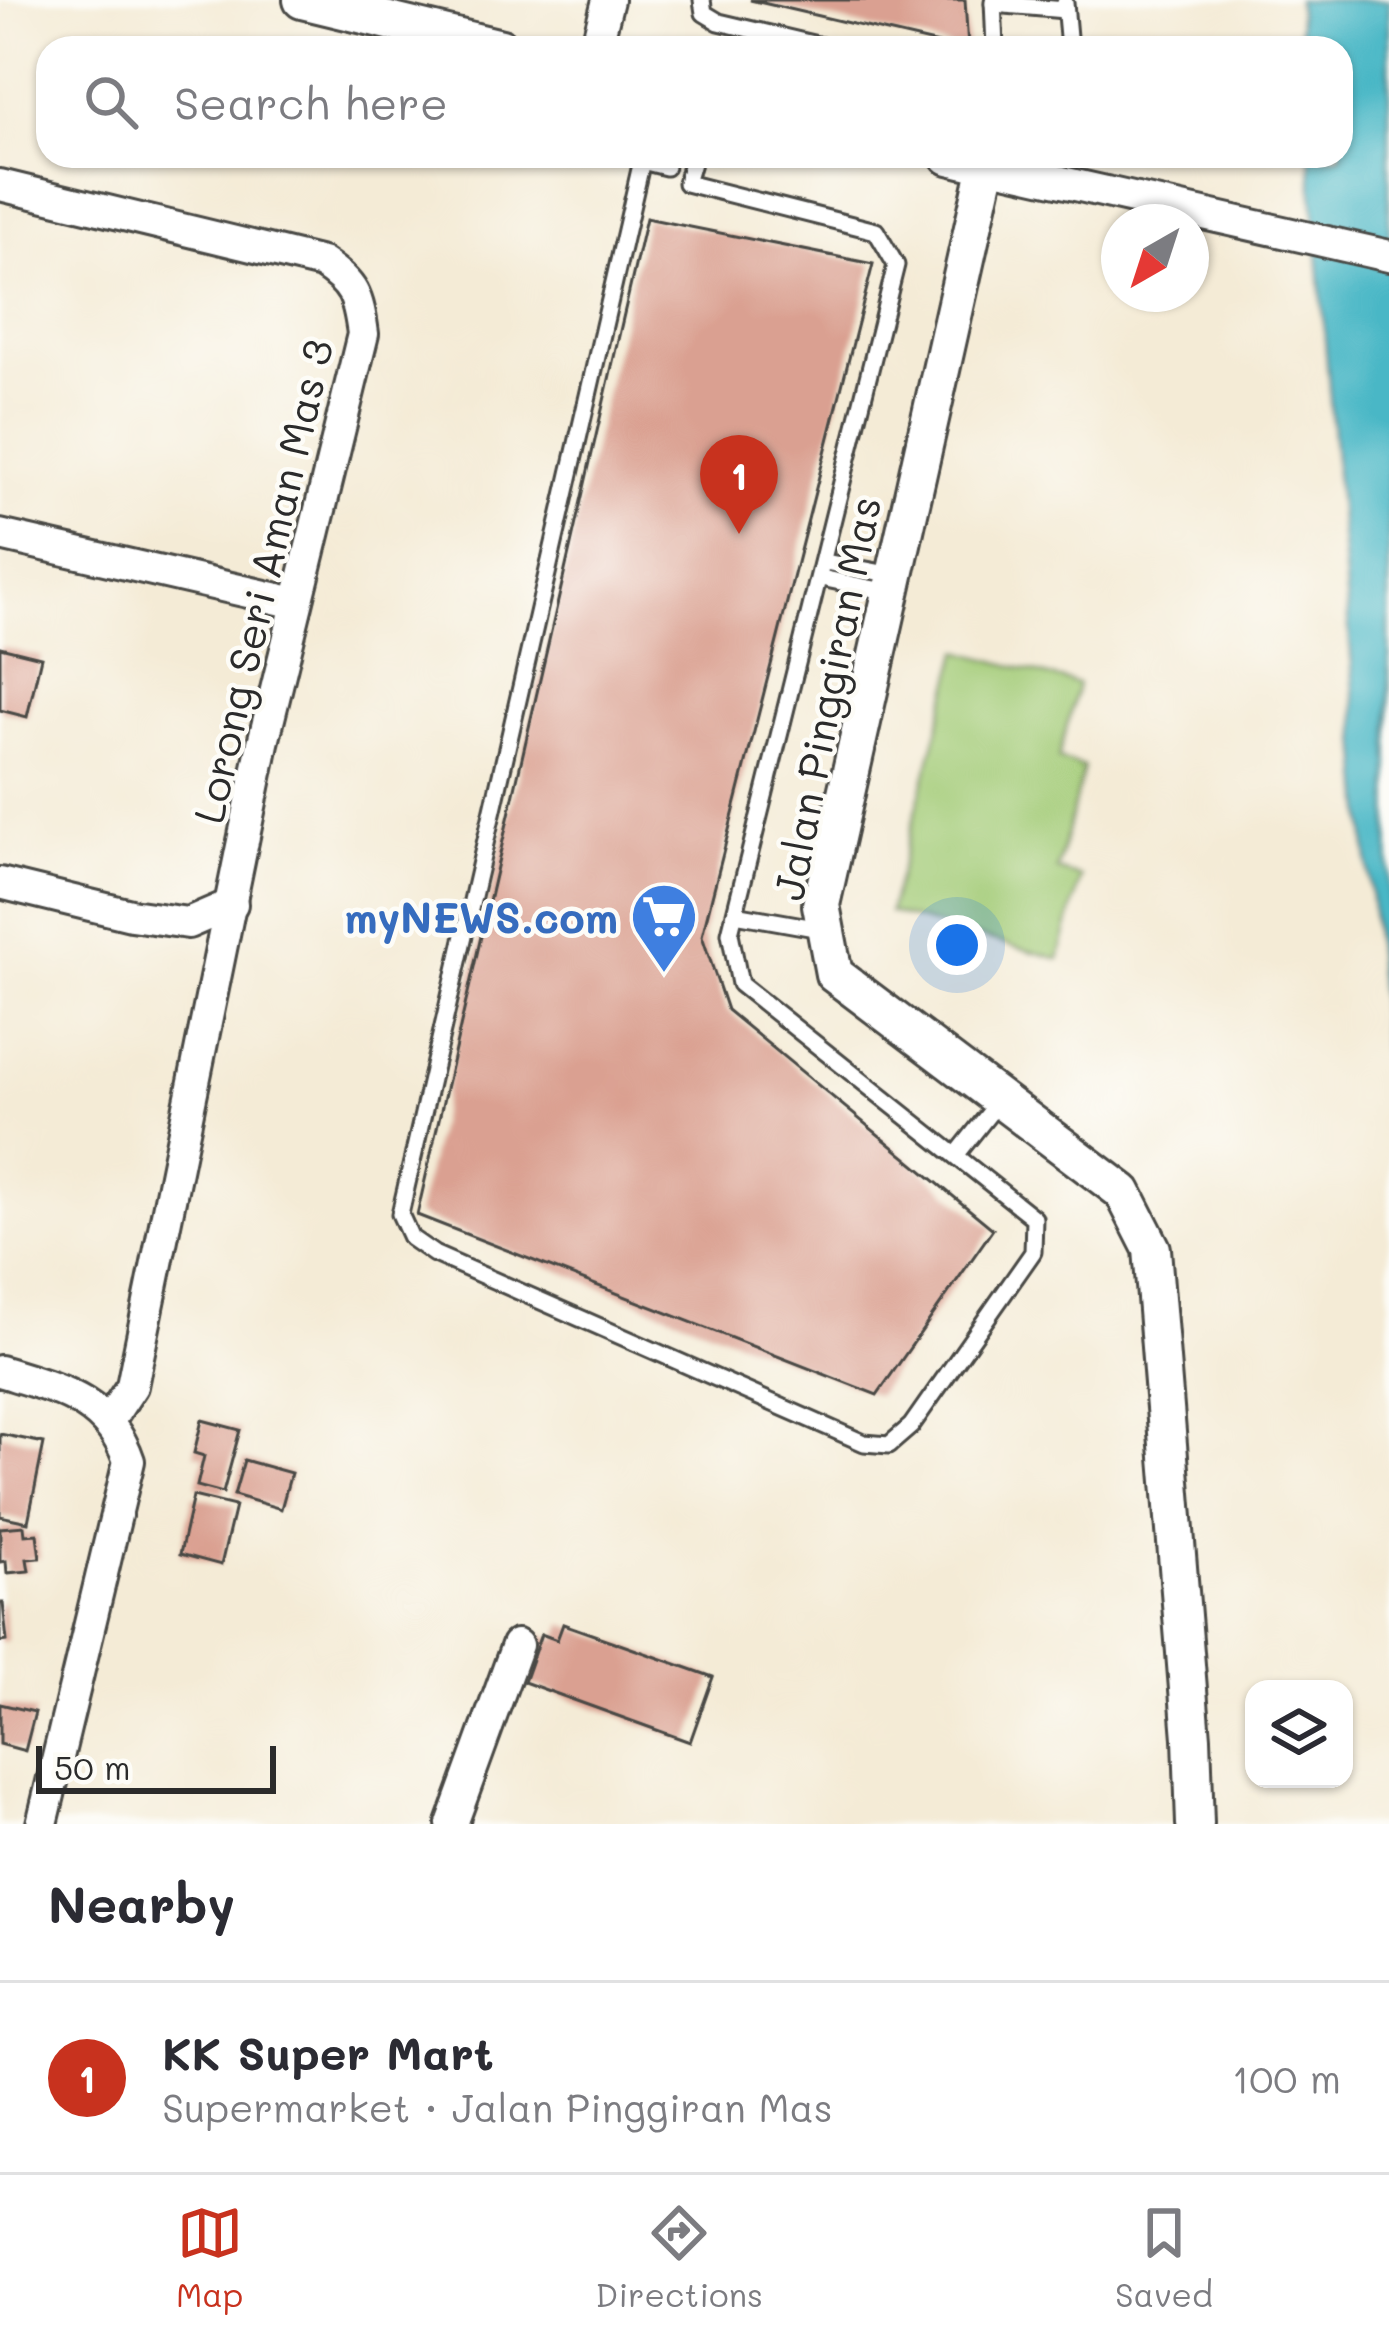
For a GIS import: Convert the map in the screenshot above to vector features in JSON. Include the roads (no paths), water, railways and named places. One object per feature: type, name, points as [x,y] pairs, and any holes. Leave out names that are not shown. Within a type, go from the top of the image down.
[{"type":"street","points":[[302,0],[451,36]]},
{"type":"street","points":[[599,36],[608,0]]},
{"type":"street","name":"Jalan Pinggiran Mas","points":[[986,168],[821,905],[834,974],[1123,1192],[1152,1249],[1195,1824]]},
{"type":"street","points":[[1054,168],[1389,256]]},
{"type":"street","name":"Lorong Seri Aman Mas 3","points":[[0,185],[322,263],[348,280],[360,306],[363,334],[263,743],[132,1386],[108,1422]]},
{"type":"street","points":[[0,535],[296,603]]},
{"type":"street","points":[[0,883],[131,915],[188,923],[232,904]]},
{"type":"street","points":[[0,1371],[58,1389],[98,1411],[120,1436],[129,1461],[42,1824]]},
{"type":"street","points":[[452,1824],[517,1645]]},
{"type":"lane","points":[[702,0],[704,13],[719,22],[779,36]]},
{"type":"lane","points":[[994,36],[993,2],[1065,5],[1068,36]]},
{"type":"lane","points":[[640,168],[400,1214],[411,1238],[434,1254],[864,1443],[889,1445],[911,1426],[1033,1252],[1034,1218],[740,984],[730,933],[896,265],[876,231],[686,182],[690,168]]},
{"type":"lane","points":[[823,570],[892,584]]},
{"type":"lane","points":[[735,914],[826,929]]},
{"type":"lane","points":[[957,1154],[1001,1100]]},
{"type":"water","points":[[1297,0],[1389,0],[1389,1118],[1311,168],[1353,168],[1353,36],[1300,36]]},
{"type":"place","name":"KK Super Mart","points":[[739,534]]},
{"type":"place","name":"myNEWS.com","points":[[664,975]]}]
